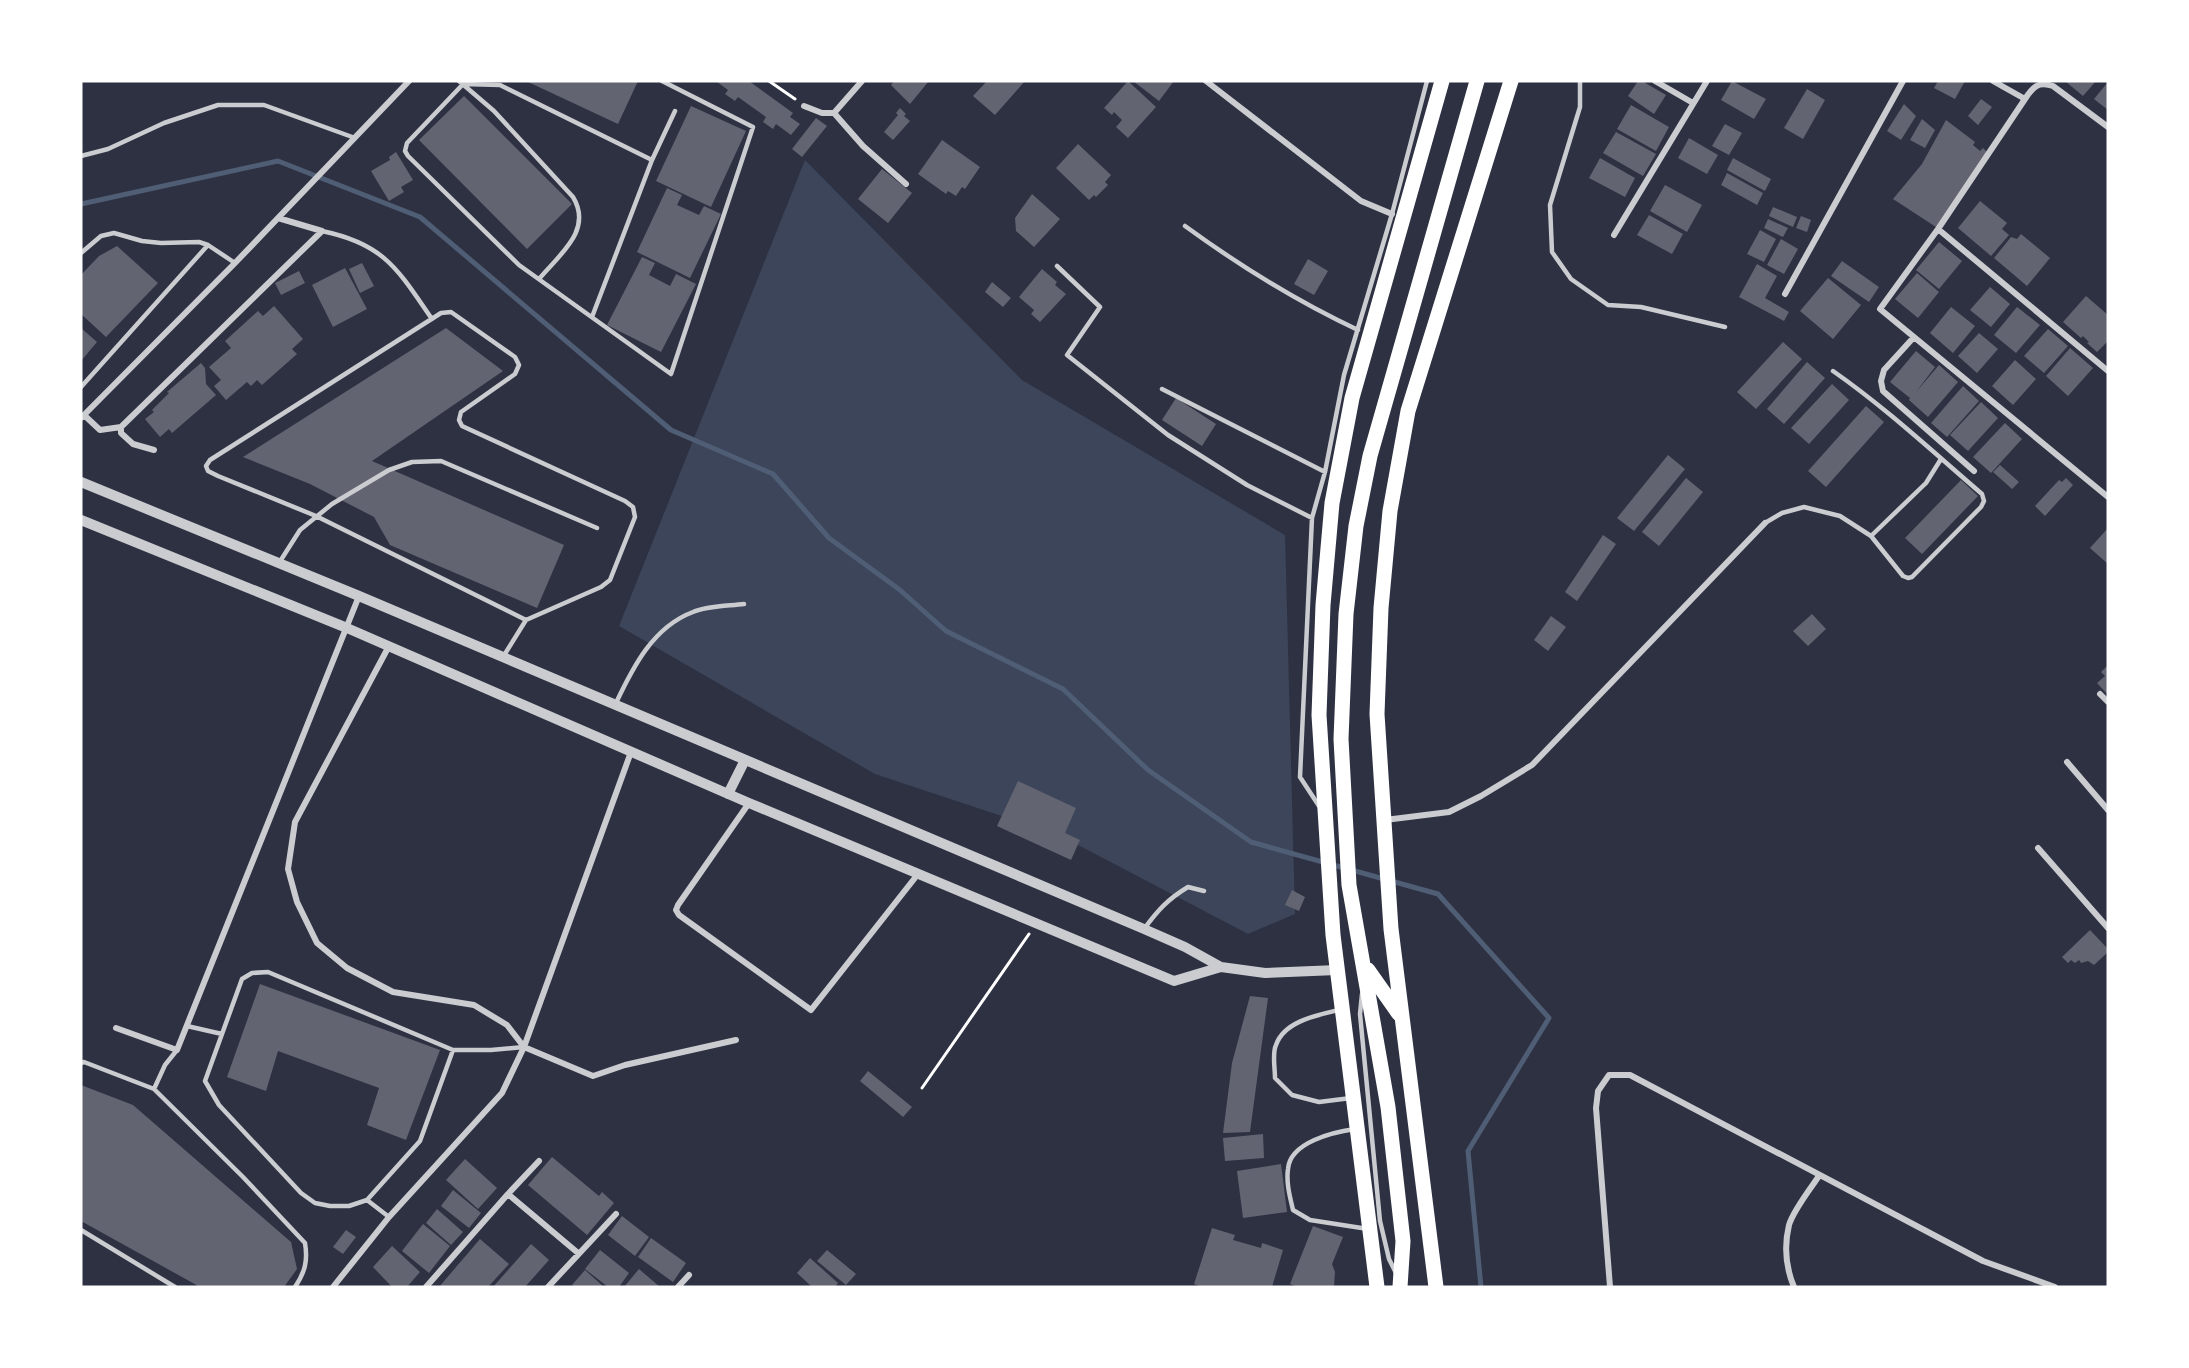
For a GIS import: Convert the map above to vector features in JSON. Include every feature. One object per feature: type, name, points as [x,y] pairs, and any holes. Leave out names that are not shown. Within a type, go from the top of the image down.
[{"type":"highway","points":[[1377,1287],[1333,935],[1319,715],[1323,605],[1332,503],[1352,398],[1442,81]]},
{"type":"highway","points":[[1399,1282],[1403,1241],[1388,1107],[1349,885],[1341,739],[1346,614],[1356,526],[1373,446],[1477,81]]},
{"type":"highway","points":[[1436,1287],[1401,1017],[1388,880],[1377,714],[1381,608],[1390,511],[1408,411],[1511,81]]},
{"type":"highway","points":[[1364,965],[1401,1017]]},
{"type":"street","points":[[278,218],[322,231],[121,427],[100,430],[83,417],[235,263],[278,218],[355,138],[409,81]]},
{"type":"street","points":[[834,113],[862,81]]},
{"type":"street","points":[[1206,81],[1361,201],[1392,214]]},
{"type":"street","points":[[1655,81],[1694,103]]},
{"type":"street","points":[[1614,235],[1707,81]]},
{"type":"street","points":[[1785,294],[1903,81]]},
{"type":"street","points":[[1993,81],[2025,99]]},
{"type":"street","points":[[2108,127],[2053,86],[2044,83],[2037,86],[2025,99],[1938,229],[1880,309],[2108,497]]},
{"type":"street","points":[[804,106],[822,113],[834,113],[863,146],[906,184]]},
{"type":"street","points":[[1938,229],[2108,371]]},
{"type":"street","points":[[1914,337],[1884,370],[1881,381],[1883,391],[1974,471]]},
{"type":"street","points":[[121,427],[121,433],[133,444],[154,450]]},
{"type":"street","points":[[81,482],[359,596],[1185,946],[1221,967],[1265,973],[1338,970]]},
{"type":"street","points":[[81,519],[347,628],[749,803],[1174,981],[1221,967]]},
{"type":"street","points":[[1384,820],[1449,812],[1481,796],[1532,765],[1765,523]]},
{"type":"street","points":[[116,1028],[177,1050],[359,596]]},
{"type":"street","points":[[389,646],[295,822],[288,869],[297,902],[317,943],[347,968],[393,992],[474,1005],[507,1025],[524,1047],[593,1076],[626,1065],[736,1040]]},
{"type":"street","points":[[2100,694],[2108,702]]},
{"type":"street","points":[[333,1287],[389,1217],[502,1093],[524,1047],[631,752]]},
{"type":"street","points":[[728,794],[745,760]]},
{"type":"street","points":[[2067,762],[2108,810]]},
{"type":"street","points":[[749,803],[676,910],[679,915],[812,1010],[918,873]]},
{"type":"street","points":[[2038,848],[2108,928]]},
{"type":"street","points":[[1611,1287],[1596,1108],[1598,1091],[1609,1075],[1630,1075],[1983,1261],[2053,1287]]},
{"type":"street","points":[[426,1287],[539,1161]]},
{"type":"street","points":[[1794,1287],[1788,1273],[1786,1247],[1789,1223],[1819,1176]]},
{"type":"street","points":[[508,1194],[578,1253]]},
{"type":"street","points":[[548,1287],[616,1214]]},
{"type":"street","points":[[678,1287],[688,1275]]},
{"type":"lane","points":[[463,82],[407,143],[405,151],[519,266],[671,374],[753,127],[662,81]]},
{"type":"lane","points":[[1326,815],[1300,777],[1312,518],[1325,472],[1344,375],[1392,214],[1427,81]]},
{"type":"lane","points":[[1580,81],[1580,107],[1550,205],[1552,252],[1571,279],[1608,305],[1641,307],[1725,327]]},
{"type":"lane","points":[[463,82],[500,85],[652,160]]},
{"type":"lane","points":[[463,82],[494,111],[573,197],[579,208],[580,223],[576,234],[539,279]]},
{"type":"lane","points":[[81,156],[108,149],[164,123],[218,105],[264,105],[355,138]]},
{"type":"lane","points":[[592,317],[652,160],[675,111]]},
{"type":"lane","points":[[1185,226],[1238,264],[1294,298],[1358,330]]},
{"type":"lane","points":[[322,231],[369,247],[385,256],[432,319]]},
{"type":"lane","points":[[81,253],[101,236],[114,233],[142,241],[208,244],[235,263]]},
{"type":"lane","points":[[81,387],[208,244]]},
{"type":"lane","points":[[1057,266],[1100,307],[1067,355],[1168,435],[1247,485],[1312,518]]},
{"type":"lane","points":[[502,657],[526,620],[601,587],[610,580],[635,517],[633,507],[625,501],[462,426],[459,420],[461,412],[515,374],[518,369],[518,360],[451,312],[441,313],[210,460],[206,466],[208,471],[218,476],[316,516],[526,620]]},
{"type":"lane","points":[[1765,523],[1782,513],[1804,507],[1840,516],[1871,536],[1903,576],[1908,578],[1912,577],[1981,507],[1984,501],[1982,494],[1866,394],[1833,371]]},
{"type":"lane","points":[[1162,389],[1325,472]]},
{"type":"lane","points":[[1871,536],[1926,483],[1941,459]]},
{"type":"lane","points":[[279,563],[291,542],[316,516],[356,488],[389,470],[412,462],[441,461],[597,528]]},
{"type":"lane","points":[[615,705],[635,663],[651,642],[670,625],[694,611],[744,604]]},
{"type":"lane","points":[[1144,929],[1159,908],[1176,894],[1188,887],[1204,891]]},
{"type":"lane","points":[[453,1050],[420,1141],[367,1200],[349,1206],[315,1203],[301,1193],[219,1105],[205,1082],[242,979],[252,973],[268,972],[453,1050],[524,1047]]},
{"type":"lane","points":[[1342,1010],[1312,1016],[1289,1027],[1275,1045],[1275,1078],[1292,1095],[1319,1102],[1354,1098]]},
{"type":"lane","points":[[187,1026],[222,1034]]},
{"type":"lane","points":[[154,1089],[165,1065],[177,1050]]},
{"type":"lane","points":[[81,1063],[84,1062],[154,1089],[243,1177],[305,1243],[307,1256],[305,1273],[296,1287]]},
{"type":"lane","points":[[1357,1128],[1312,1140],[1294,1153],[1287,1166],[1288,1191],[1293,1210],[1310,1220],[1370,1230]]},
{"type":"lane","points":[[367,1200],[389,1217]]},
{"type":"lane","points":[[81,1230],[175,1287]]},
{"type":"path","points":[[769,81],[804,106]]},
{"type":"path","points":[[922,1088],[1036,923]]},
{"type":"shaded area","points":[[805,160],[1022,380],[1285,535],[1295,914],[1248,934],[1059,835],[875,774],[619,626]]},
{"type":"building","points":[[526,81],[638,81],[618,124]]},
{"type":"building","points":[[716,81],[749,81],[793,113],[790,117],[800,124],[791,135],[776,124],[773,129],[763,122],[766,117],[738,97],[735,101],[725,94],[728,90]]},
{"type":"building","points":[[894,81],[929,81],[910,104],[891,85]]},
{"type":"building","points":[[987,81],[1025,81],[995,115],[973,96]]},
{"type":"building","points":[[1128,81],[1156,107],[1128,138],[1116,127],[1122,120],[1114,112],[1112,115],[1104,108]]},
{"type":"building","points":[[1133,81],[1174,81],[1159,101]]},
{"type":"building","points":[[1638,81],[1666,95],[1654,114],[1628,96]]},
{"type":"building","points":[[1732,81],[1766,99],[1754,119],[1721,100]]},
{"type":"building","points":[[1938,81],[1965,81],[1955,99],[1934,88]]},
{"type":"building","points":[[2065,81],[2096,81],[2083,96]]},
{"type":"building","points":[[2108,82],[2108,110],[2094,99]]},
{"type":"building","points":[[1807,89],[1825,100],[1803,139],[1784,128]]},
{"type":"building","points":[[464,96],[572,204],[527,249],[419,140]]},
{"type":"building","points":[[1981,99],[1992,107],[1978,125],[1968,116]]},
{"type":"building","points":[[1904,104],[1916,116],[1901,140],[1887,131]]},
{"type":"building","points":[[1631,105],[1669,127],[1656,151],[1617,129]]},
{"type":"building","points":[[691,106],[746,131],[711,207],[656,181]]},
{"type":"building","points":[[900,108],[910,121],[893,140],[884,132],[898,115],[896,113]]},
{"type":"building","points":[[816,118],[827,126],[802,157],[792,149]]},
{"type":"building","points":[[1922,119],[1935,130],[1925,148],[1910,140]]},
{"type":"building","points":[[1946,120],[1975,142],[1973,145],[1980,151],[1983,148],[1987,152],[1936,227],[1893,199],[1922,164]]},
{"type":"building","points":[[1725,124],[1742,133],[1729,155],[1712,146]]},
{"type":"building","points":[[1616,132],[1656,154],[1643,176],[1603,153]]},
{"type":"building","points":[[1689,138],[1718,155],[1707,174],[1678,158]]},
{"type":"building","points":[[942,140],[980,167],[965,189],[962,187],[956,196],[948,191],[946,194],[918,174]]},
{"type":"building","points":[[1078,144],[1111,175],[1105,182],[1108,185],[1096,197],[1094,195],[1089,200],[1056,168]]},
{"type":"building","points":[[396,152],[413,180],[401,187],[404,192],[389,201],[371,171],[390,160],[389,157]]},
{"type":"building","points":[[1600,158],[1635,178],[1625,197],[1589,178]]},
{"type":"building","points":[[1733,158],[1771,179],[1765,191],[1727,170]]},
{"type":"building","points":[[882,169],[912,193],[888,223],[858,199]]},
{"type":"building","points":[[1727,173],[1763,193],[1757,205],[1721,185]]},
{"type":"building","points":[[1665,185],[1702,205],[1687,232],[1650,211]]},
{"type":"building","points":[[667,188],[682,195],[677,205],[699,215],[704,206],[721,214],[690,278],[637,252]]},
{"type":"building","points":[[1032,194],[1060,219],[1034,247],[1016,231],[1015,218]]},
{"type":"building","points":[[1980,201],[2007,223],[2002,229],[2009,235],[1991,256],[1958,228]]},
{"type":"building","points":[[1773,207],[1797,217],[1793,227],[1769,216]]},
{"type":"building","points":[[1649,215],[1683,234],[1672,254],[1637,235]]},
{"type":"building","points":[[1801,216],[1811,220],[1807,232],[1796,228]]},
{"type":"building","points":[[1768,219],[1788,228],[1783,237],[1764,228]]},
{"type":"building","points":[[1760,230],[1776,239],[1764,262],[1747,254]]},
{"type":"building","points":[[2021,234],[2050,258],[2027,286],[1994,258],[2011,237],[2017,239]]},
{"type":"building","points":[[1781,239],[1798,249],[1784,274],[1767,265]]},
{"type":"building","points":[[1939,242],[1962,261],[1939,289],[1916,270]]},
{"type":"building","points":[[117,246],[158,283],[106,337],[81,314],[81,275],[99,256]]},
{"type":"building","points":[[642,257],[655,263],[649,275],[670,286],[676,274],[696,284],[661,352],[607,325]]},
{"type":"building","points":[[1308,259],[1328,271],[1314,295],[1294,284]]},
{"type":"building","points":[[1842,261],[1879,287],[1869,302],[1831,276]]},
{"type":"building","points":[[362,263],[374,286],[360,293],[349,269]]},
{"type":"building","points":[[1757,264],[1777,276],[1765,298],[1789,312],[1784,321],[1739,297]]},
{"type":"building","points":[[345,268],[367,309],[333,327],[312,285]]},
{"type":"building","points":[[1042,269],[1057,282],[1055,285],[1066,294],[1040,322],[1031,314],[1034,310],[1019,297]]},
{"type":"building","points":[[299,271],[305,283],[281,295],[275,283]]},
{"type":"building","points":[[1917,273],[1939,292],[1918,318],[1895,299]]},
{"type":"building","points":[[1828,278],[1861,305],[1833,339],[1800,311]]},
{"type":"building","points":[[992,282],[1011,298],[1003,307],[985,292]]},
{"type":"building","points":[[1990,287],[2010,304],[1991,327],[1970,310]]},
{"type":"building","points":[[2086,296],[2108,315],[2108,341],[2097,352],[2083,336],[2081,338],[2063,322]]},
{"type":"building","points":[[274,306],[303,339],[292,349],[297,354],[262,385],[257,380],[251,386],[247,382],[226,400],[214,386],[221,380],[209,367],[231,348],[225,341],[258,311],[263,316]]},
{"type":"building","points":[[1951,307],[1975,326],[1953,353],[1930,333]]},
{"type":"building","points":[[2017,307],[2040,325],[2016,353],[1994,335]]},
{"type":"building","points":[[81,328],[97,342],[81,361]]},
{"type":"building","points":[[446,328],[503,371],[372,461],[564,545],[537,608],[390,545],[374,517],[310,484],[243,457]]},
{"type":"building","points":[[2048,329],[2068,346],[2044,373],[2024,356]]},
{"type":"building","points":[[1979,333],[1998,349],[1977,373],[1958,356]]},
{"type":"building","points":[[1783,342],[1802,359],[1756,409],[1737,392]]},
{"type":"building","points":[[2070,348],[2093,368],[2068,396],[2046,376]]},
{"type":"building","points":[[1916,351],[1935,367],[1916,392],[1939,365],[1958,382],[1928,417],[1890,382]]},
{"type":"building","points":[[2015,360],[2036,379],[2013,405],[1992,386]]},
{"type":"building","points":[[1807,362],[1825,378],[1784,424],[1767,409]]},
{"type":"building","points":[[201,363],[205,368],[206,384],[216,395],[172,433],[169,429],[160,437],[145,419],[154,412],[152,410],[169,393],[167,392]]},
{"type":"building","points":[[1832,384],[1849,400],[1809,444],[1791,428]]},
{"type":"building","points":[[1963,386],[1979,401],[1947,437],[1931,423]]},
{"type":"building","points":[[1176,398],[1216,424],[1202,446],[1162,420]]},
{"type":"building","points":[[1981,402],[1998,418],[1968,451],[1950,435]]},
{"type":"building","points":[[1866,406],[1884,422],[1826,487],[1808,471]]},
{"type":"building","points":[[2005,423],[2022,439],[1991,473],[1973,457]]},
{"type":"building","points":[[1668,455],[1685,469],[1634,531],[1617,518]]},
{"type":"building","points":[[2000,465],[2019,482],[2012,489],[1993,472]]},
{"type":"building","points":[[1686,478],[1703,492],[1659,546],[1642,532]]},
{"type":"building","points":[[2066,478],[2073,485],[2045,516],[2035,506],[2059,480],[2062,482]]},
{"type":"building","points":[[1961,480],[1978,496],[1922,554],[1905,538]]},
{"type":"building","points":[[2108,528],[2108,564],[2090,548]]},
{"type":"building","points":[[1603,535],[1616,544],[1577,601],[1565,592]]},
{"type":"building","points":[[1812,614],[1826,629],[1808,646],[1793,631]]},
{"type":"building","points":[[1551,616],[1566,627],[1548,651],[1534,640]]},
{"type":"building","points":[[2108,665],[2108,695],[2097,683],[2105,676],[2101,672]]},
{"type":"building","points":[[1018,781],[1076,808],[1065,833],[1080,840],[1071,860],[997,826]]},
{"type":"building","points":[[1292,890],[1305,897],[1299,911],[1285,905]]},
{"type":"building","points":[[2090,930],[2108,949],[2108,952],[2094,965],[2088,961],[2081,963],[2079,960],[2075,963],[2071,960],[2068,963],[2062,957]]},
{"type":"building","points":[[260,984],[440,1050],[406,1140],[367,1125],[379,1088],[278,1051],[266,1091],[227,1077]]},
{"type":"building","points":[[1250,996],[1268,998],[1250,1132],[1223,1133],[1232,1063]]},
{"type":"building","points":[[868,1071],[912,1107],[903,1117],[860,1081]]},
{"type":"building","points":[[81,1085],[133,1105],[291,1242],[297,1269],[284,1287],[200,1287],[81,1221]]},
{"type":"building","points":[[1263,1134],[1264,1158],[1225,1161],[1223,1138]]},
{"type":"building","points":[[552,1157],[599,1196],[602,1192],[614,1203],[587,1235],[528,1185]]},
{"type":"building","points":[[465,1159],[497,1188],[478,1209],[446,1180]]},
{"type":"building","points":[[1281,1164],[1287,1212],[1243,1218],[1237,1171]]},
{"type":"building","points":[[453,1190],[481,1213],[469,1228],[441,1206]]},
{"type":"building","points":[[437,1209],[463,1232],[451,1245],[426,1223]]},
{"type":"building","points":[[622,1216],[649,1237],[635,1256],[608,1235]]},
{"type":"building","points":[[423,1224],[450,1246],[429,1273],[402,1251]]},
{"type":"building","points":[[1313,1226],[1343,1237],[1332,1264],[1335,1272],[1334,1287],[1298,1287],[1290,1284]]},
{"type":"building","points":[[1212,1228],[1235,1235],[1233,1240],[1261,1248],[1262,1243],[1283,1250],[1272,1287],[1202,1287],[1194,1284]]},
{"type":"building","points":[[346,1230],[356,1237],[343,1254],[333,1247]]},
{"type":"building","points":[[651,1238],[686,1263],[673,1282],[638,1257]]},
{"type":"building","points":[[480,1239],[509,1264],[488,1287],[439,1287]]},
{"type":"building","points":[[531,1244],[549,1260],[525,1287],[493,1287]]},
{"type":"building","points":[[392,1246],[420,1272],[407,1287],[392,1287],[373,1267]]},
{"type":"building","points":[[600,1250],[629,1273],[619,1287],[608,1287],[585,1269]]},
{"type":"building","points":[[827,1250],[856,1274],[846,1285],[817,1261]]},
{"type":"building","points":[[810,1258],[838,1283],[835,1287],[812,1287],[797,1273]]},
{"type":"building","points":[[639,1269],[660,1287],[624,1287]]},
{"type":"building","points":[[585,1270],[604,1287],[575,1287],[572,1285]]},
{"type":"waterway","points":[[81,204],[278,161],[420,217],[671,430],[773,474],[829,538],[900,590],[946,631],[1063,689],[1148,770],[1251,842],[1438,894],[1549,1018],[1468,1151],[1481,1287]]}]
